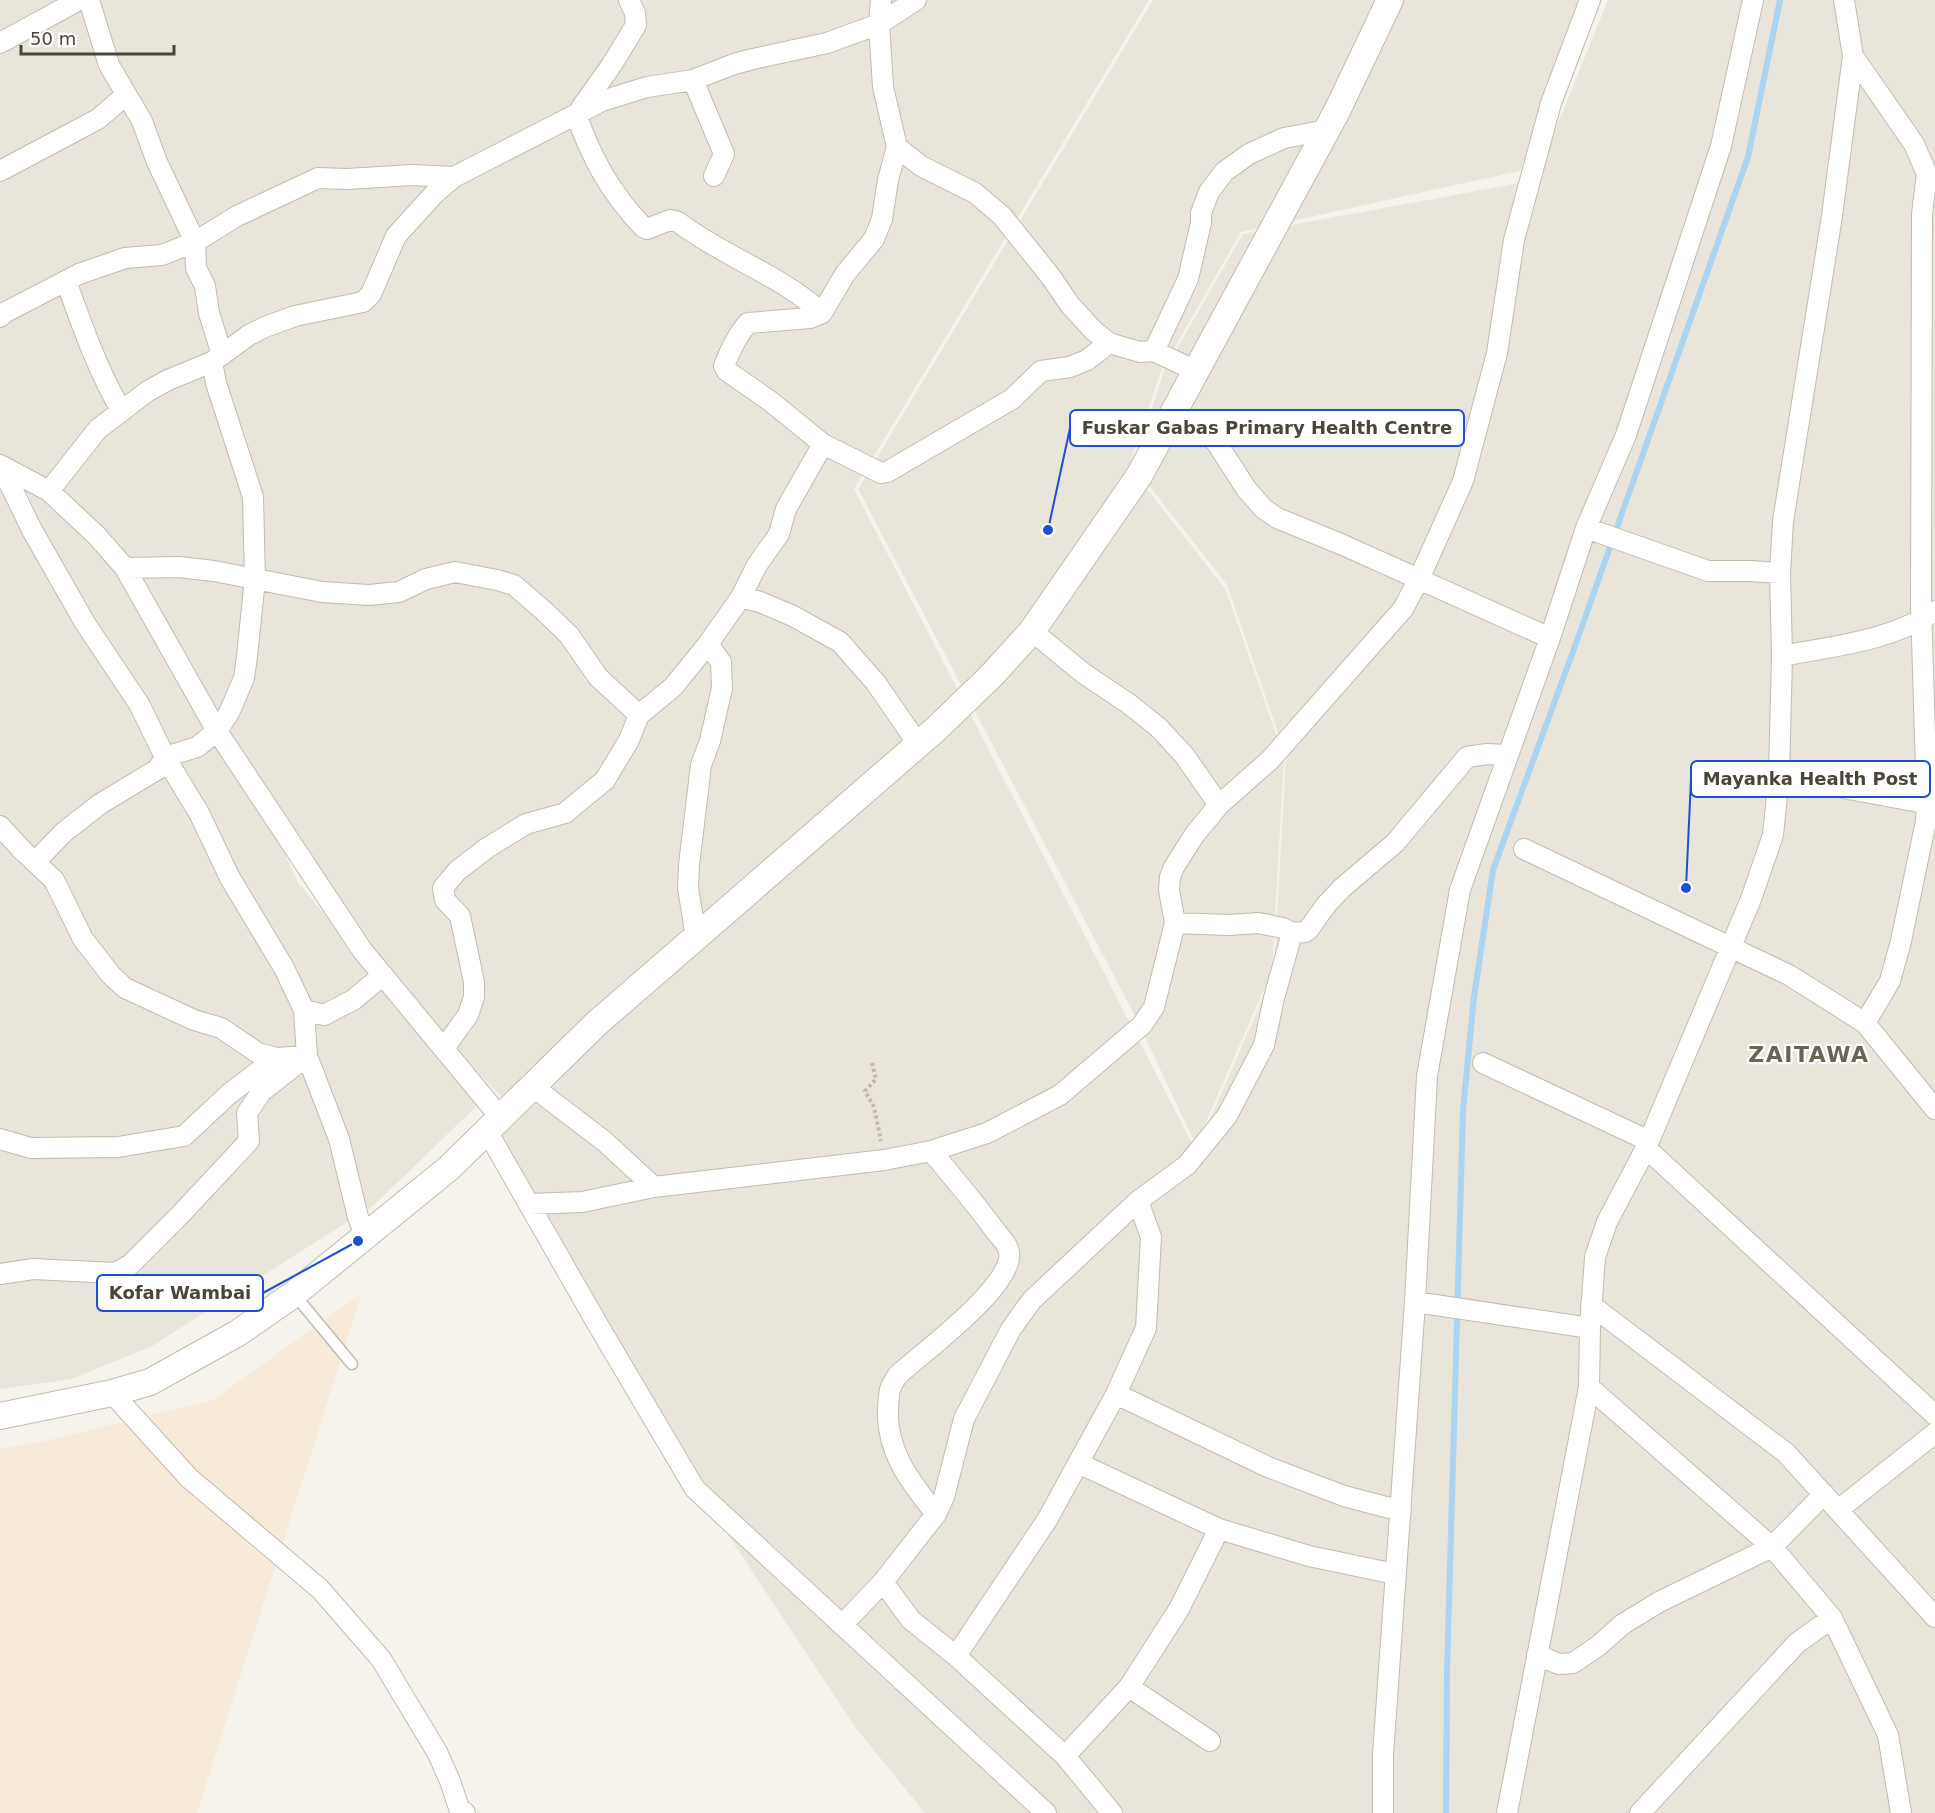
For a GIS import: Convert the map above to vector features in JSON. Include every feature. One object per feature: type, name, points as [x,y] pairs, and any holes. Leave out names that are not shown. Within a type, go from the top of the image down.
[{"type":"street","points":[[0,43],[79,0]]},
{"type":"street","points":[[36,862],[64,832],[100,804],[158,769],[165,757],[197,747],[218,731],[229,713],[244,678],[255,579],[253,497],[216,383],[217,359],[205,286],[196,268],[195,242],[157,162],[142,121],[109,65],[89,0]]},
{"type":"street","points":[[576,114],[611,66],[636,25],[635,13],[629,0]]},
{"type":"street","points":[[881,0],[879,24],[883,87],[897,147],[888,180],[882,219],[874,238],[845,274],[822,313],[810,318],[748,323],[742,329],[724,366],[727,371],[770,401],[823,444],[881,473],[887,472],[1012,399],[1041,371],[1070,367],[1086,360],[1109,343]]},
{"type":"street","points":[[48,490],[98,429],[121,410],[168,381],[217,359],[249,335],[265,327],[295,316],[363,302],[371,294],[396,236],[435,193],[454,177],[602,101],[647,87],[693,80],[734,64],[827,44],[879,24],[916,0]]},
{"type":"street","points":[[0,1416],[112,1393],[150,1382],[238,1333],[294,1294],[449,1168],[597,1023],[918,744],[991,676],[1032,631],[1140,476],[1327,130],[1390,0]]},
{"type":"street","points":[[528,1204],[582,1202],[654,1187],[884,1160],[932,1151],[987,1133],[1060,1095],[1142,1025],[1154,1007],[1175,923],[1169,890],[1174,867],[1195,834],[1219,804],[1278,751],[1403,609],[1463,481],[1497,353],[1514,240],[1551,103],[1590,0]]},
{"type":"street","points":[[1383,1813],[1383,1755],[1395,1574],[1423,1303],[1427,1076],[1460,890],[1550,638],[1626,435],[1720,146],[1753,0]]},
{"type":"street","points":[[1507,1813],[1589,1388],[1595,1257],[1607,1222],[1647,1144],[1751,900],[1773,835],[1779,776],[1782,656],[1780,573],[1783,521],[1832,216],[1853,56],[1844,0]]},
{"type":"street","points":[[1853,56],[1914,144],[1927,174],[1922,214],[1931,804],[1890,981],[1865,1023]]},
{"type":"street","points":[[693,80],[724,154],[714,176]]},
{"type":"street","points":[[0,171],[98,119],[126,95]]},
{"type":"street","points":[[576,114],[587,146],[605,178],[625,207],[643,227],[647,229],[670,220],[678,222],[732,256],[803,295],[822,313]]},
{"type":"street","points":[[1154,351],[1188,279],[1201,223],[1201,213],[1209,192],[1224,172],[1249,154],[1284,138],[1327,130]]},
{"type":"street","points":[[897,147],[921,166],[975,194],[1002,216],[1022,243],[1052,276],[1070,305],[1094,331],[1109,343],[1140,352],[1154,351],[1196,371]]},
{"type":"street","points":[[0,317],[79,274],[125,258],[162,255],[195,242],[237,216],[318,178],[347,179],[412,175],[454,177]]},
{"type":"street","points":[[66,281],[92,350],[121,410]]},
{"type":"street","points":[[1171,418],[1203,431],[1216,442],[1247,490],[1264,510],[1277,518],[1550,638]]},
{"type":"street","points":[[444,1048],[468,1015],[474,997],[474,982],[460,916],[445,900],[443,888],[457,871],[487,848],[526,824],[565,813],[605,780],[629,740],[639,715],[672,687],[708,644],[741,597],[757,565],[779,534],[786,509],[823,444]]},
{"type":"street","points":[[0,466],[48,490],[97,536],[125,568],[218,731],[362,950],[444,1048],[493,1124],[528,1204],[695,1489],[1046,1813]]},
{"type":"street","points":[[0,466],[32,530],[85,623],[139,704],[165,757],[199,813],[230,878],[284,968],[304,1010],[307,1056],[339,1139],[358,1217],[365,1236]]},
{"type":"street","points":[[1592,530],[1708,571],[1780,573]]},
{"type":"street","points":[[125,568],[179,567],[322,592],[369,596],[399,591],[426,579],[455,572],[497,580],[514,585],[544,610],[569,635],[598,677],[639,715]]},
{"type":"street","points":[[741,597],[760,602],[793,616],[840,642],[876,683],[918,744]]},
{"type":"street","points":[[1782,656],[1858,641],[1897,630],[1928,616]]},
{"type":"street","points":[[1032,631],[1083,674],[1129,704],[1158,727],[1184,755],[1219,804]]},
{"type":"street","points":[[696,937],[688,888],[689,865],[701,765],[710,741],[722,688],[721,662],[708,644]]},
{"type":"street","points":[[1175,923],[1229,925],[1258,923],[1282,928],[1292,933],[1305,932],[1326,904],[1342,888],[1395,843],[1467,757],[1487,754],[1508,755]]},
{"type":"street","points":[[1779,776],[1931,804]]},
{"type":"street","points":[[0,826],[54,880],[83,939],[124,988],[194,1020],[221,1028],[258,1053],[276,1058],[307,1056]]},
{"type":"street","points":[[1524,849],[1789,975],[1865,1023],[1935,1109]]},
{"type":"street","points":[[842,1625],[883,1582],[936,1514],[944,1497],[964,1419],[1011,1329],[1032,1300],[1138,1201],[1187,1165],[1227,1116],[1264,1045],[1292,933]]},
{"type":"street","points":[[304,1010],[324,1015],[353,1000],[383,975]]},
{"type":"street","points":[[0,1274],[33,1269],[115,1273],[130,1265],[249,1141],[247,1113],[262,1091],[307,1056]]},
{"type":"street","points":[[0,1139],[31,1148],[118,1147],[184,1136],[229,1094],[276,1058]]},
{"type":"street","points":[[1483,1063],[1647,1144],[1935,1415]]},
{"type":"street","points":[[532,1086],[604,1141],[654,1187]]},
{"type":"street","points":[[932,1151],[1007,1246],[1010,1254],[999,1282],[978,1306],[898,1375],[889,1387],[888,1422],[894,1450],[917,1491],[936,1514]]},
{"type":"street","points":[[956,1656],[1047,1520],[1116,1394],[1146,1328],[1151,1237],[1138,1201]]},
{"type":"street","points":[[1423,1303],[1590,1328]]},
{"type":"street","points":[[1592,1305],[1786,1453],[1935,1617]]},
{"type":"street","points":[[1589,1388],[1772,1547],[1832,1618],[1888,1735],[1900,1813]]},
{"type":"street","points":[[112,1393],[189,1478],[320,1589],[381,1659],[437,1752],[461,1811]]},
{"type":"street","points":[[1116,1394],[1268,1467],[1344,1496],[1401,1510]]},
{"type":"street","points":[[1838,1510],[1935,1433]]},
{"type":"street","points":[[1078,1462],[1219,1530],[1309,1556],[1395,1574]]},
{"type":"street","points":[[1538,1655],[1559,1664],[1573,1663],[1598,1646],[1623,1624],[1659,1602],[1772,1547],[1824,1494]]},
{"type":"street","points":[[1065,1756],[1129,1687],[1179,1609],[1219,1530]]},
{"type":"street","points":[[883,1582],[911,1620],[956,1656],[1065,1756],[1112,1813]]},
{"type":"street","points":[[1640,1813],[1797,1643],[1832,1618]]},
{"type":"street","points":[[1129,1687],[1209,1741]]},
{"type":"lane","points":[[294,1294],[352,1364]]},
{"type":"path","points":[[872,1063],[876,1079],[865,1091],[874,1107],[884,1160]]},
{"type":"shaded area","points":[[0,0],[1149,0],[854,489],[1196,1151],[1274,972],[1286,756],[1227,585],[1133,465],[1164,371],[1243,234],[1535,180],[1608,0],[1935,0],[1935,1813],[925,1813],[855,1727],[692,1480],[490,1128],[511,1107],[365,953],[246,768],[298,883],[483,1100],[374,1205],[152,1346],[72,1379],[0,1389]]},
{"type":"shaded area","points":[[1153,0],[1593,0],[1528,169],[1241,232],[1161,371],[1129,466],[1226,590],[1284,757],[1272,971],[1196,1145],[1133,1012],[858,489]]},
{"type":"shaded area","points":[[362,1293],[197,1813],[0,1813],[0,1449],[49,1440],[213,1400]]},
{"type":"waterway","points":[[1446,1813],[1447,1673],[1463,1110],[1474,997],[1493,870],[1748,157],[1780,0]]},
{"type":"place","name":"Fuskar Gabas Primary Health Centre","points":[[1048,530]]},
{"type":"place","name":"Mayanka Health Post","points":[[1686,888]]},
{"type":"place","name":"Kofar Wambai","points":[[358,1241]]},
{"type":"district","name":"ZAITAWA","points":[[1809,1054]]}]
